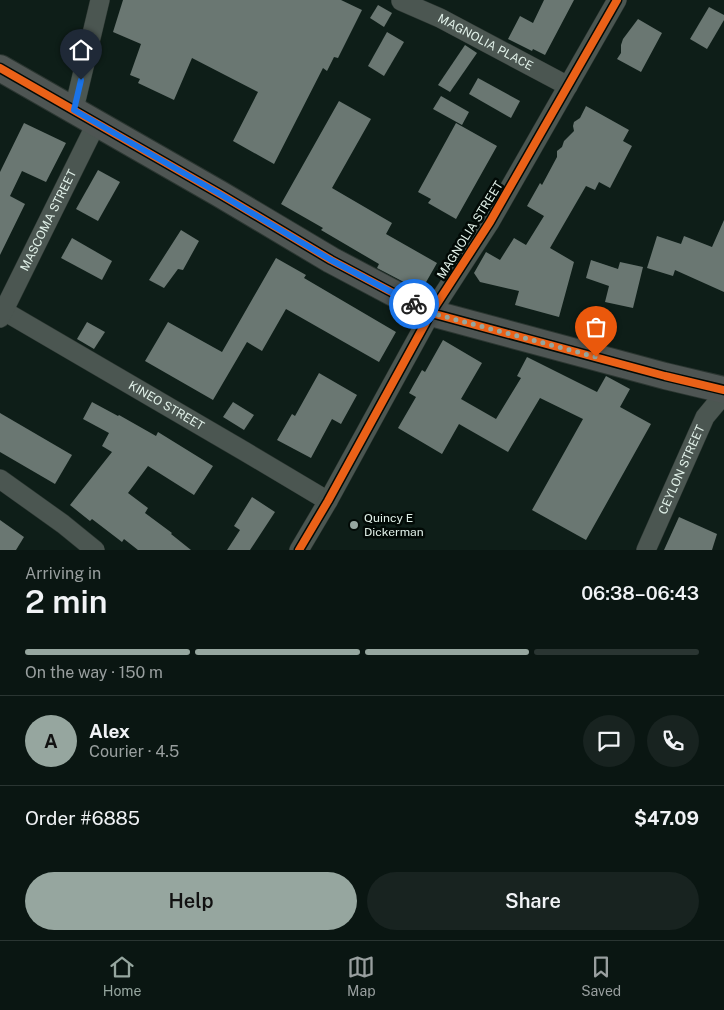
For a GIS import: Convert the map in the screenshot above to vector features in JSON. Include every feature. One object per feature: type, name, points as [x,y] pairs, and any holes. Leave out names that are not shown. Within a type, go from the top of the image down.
[{"type":"main road","points":[[0,68],[97,122],[331,260],[431,313],[724,390]]},
{"type":"street","points":[[74,110],[100,0]]},
{"type":"street","name":"MAGNOLIA STREET","points":[[298,550],[328,501],[431,313],[490,222],[617,0]]},
{"type":"street","name":"MAGNOLIA PLACE","points":[[401,1],[440,18],[568,86]]},
{"type":"street","name":"MASCOMA STREET","points":[[2,314],[97,122]]},
{"type":"street","name":"KINEO STREET","points":[[2,314],[244,450],[328,501]]},
{"type":"street","name":"CEYLON STREET","points":[[646,550],[705,417],[724,394]]},
{"type":"street","points":[[0,479],[63,524],[95,550]]},
{"type":"building","points":[[123,0],[341,0],[362,10],[338,58],[334,57],[327,71],[323,68],[274,164],[233,141],[258,92],[192,58],[174,100],[138,83],[140,79],[130,75],[141,44],[113,32]]},
{"type":"building","points":[[544,0],[574,0],[545,55],[508,39],[520,16],[533,23]]},
{"type":"building","points":[[378,5],[392,13],[384,27],[370,18]]},
{"type":"building","points":[[709,7],[724,15],[724,20],[707,49],[690,39]]},
{"type":"building","points":[[638,19],[662,33],[641,72],[617,59],[621,53],[623,39]]},
{"type":"building","points":[[387,32],[404,42],[384,76],[368,66]]},
{"type":"building","points":[[465,45],[477,53],[450,92],[438,85]]},
{"type":"building","points":[[478,78],[520,101],[511,118],[469,94]]},
{"type":"building","points":[[441,96],[469,112],[462,125],[433,109]]},
{"type":"building","points":[[339,101],[371,119],[332,188],[392,223],[386,234],[437,263],[421,291],[377,268],[379,264],[281,204]]},
{"type":"building","points":[[586,106],[629,130],[623,141],[632,146],[610,188],[599,182],[595,190],[586,186],[550,248],[574,262],[559,317],[515,305],[519,291],[480,282],[474,273],[486,252],[500,260],[514,238],[526,245],[544,216],[527,206],[540,183],[542,185],[557,157],[557,151],[574,131],[574,122],[580,118]]},
{"type":"building","points":[[24,123],[66,143],[46,182],[22,171],[10,196],[25,204],[0,255],[0,172]]},
{"type":"building","points":[[456,123],[497,146],[456,219],[428,203],[431,199],[418,192]]},
{"type":"building","points":[[98,170],[120,182],[98,221],[76,209]]},
{"type":"building","points":[[724,220],[724,292],[675,270],[673,276],[647,268],[657,236],[681,244],[684,236],[712,247]]},
{"type":"building","points":[[181,230],[199,241],[183,270],[178,269],[164,288],[149,280]]},
{"type":"building","points":[[72,238],[112,261],[102,280],[61,258]]},
{"type":"building","points":[[276,258],[306,275],[304,278],[396,332],[379,362],[286,309],[262,351],[247,342],[213,400],[145,361],[168,322],[222,352]]},
{"type":"building","points":[[591,260],[618,269],[620,262],[643,267],[633,308],[605,302],[609,286],[586,278]]},
{"type":"building","points":[[87,322],[105,332],[94,349],[77,339]]},
{"type":"building","points":[[443,340],[482,363],[461,399],[496,419],[521,378],[517,376],[527,357],[597,392],[606,376],[630,389],[620,407],[651,424],[586,540],[532,510],[583,419],[540,398],[508,452],[459,424],[442,454],[398,428],[416,397],[409,393],[422,370],[425,372]]},
{"type":"building","points":[[319,373],[357,395],[341,424],[332,419],[311,458],[277,440],[292,414],[295,416]]},
{"type":"building","points":[[92,402],[156,436],[158,432],[213,466],[194,495],[148,466],[128,493],[148,508],[145,513],[191,550],[138,550],[124,539],[122,542],[92,519],[90,521],[70,505],[112,452],[102,446],[109,433],[83,419]]},
{"type":"building","points":[[233,402],[254,415],[244,430],[223,417]]},
{"type":"building","points":[[0,413],[72,455],[55,484],[0,452]]},
{"type":"building","points":[[252,497],[275,512],[250,550],[227,550],[240,530],[234,526]]},
{"type":"building","points":[[679,517],[717,534],[712,550],[664,550]]},
{"type":"building","points":[[0,520],[24,537],[16,550],[0,550]]},
{"type":"cycle path","points":[[299,550],[431,313],[490,222],[617,0]]},
{"type":"cycle path","points":[[0,68],[331,260],[431,313],[724,390]]},
{"type":"way so far","points":[[414,304],[431,313],[596,357]]},
{"type":"place","name":"Quincy E Dickerman","points":[[354,525]]},
{"type":"route","points":[[81,80],[74,110],[331,260],[414,304]]}]
